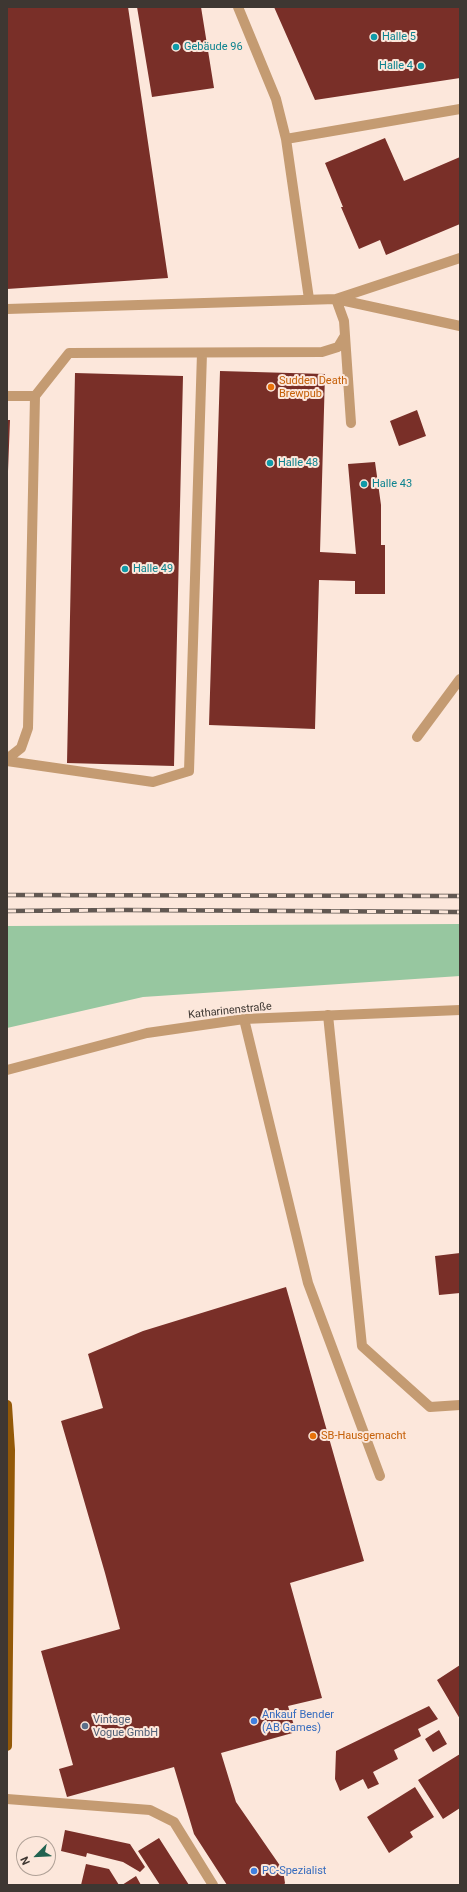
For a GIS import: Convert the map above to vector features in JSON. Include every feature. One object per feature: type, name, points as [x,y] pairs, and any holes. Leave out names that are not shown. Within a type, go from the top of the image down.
[{"type":"main road","points":[[7,1405],[10,1450],[7,1746]]},
{"type":"street","points":[[238,7],[276,99],[286,139],[310,299]]},
{"type":"street","points":[[286,139],[460,109]]},
{"type":"street","points":[[336,299],[460,258]]},
{"type":"street","points":[[336,299],[344,321],[351,423]]},
{"type":"street","points":[[7,310],[336,299],[460,326]]},
{"type":"street","points":[[7,760],[21,748],[28,728],[35,396],[69,353],[322,352],[338,347],[344,337]]},
{"type":"street","points":[[7,760],[153,782],[189,771],[202,353]]},
{"type":"street","points":[[7,396],[35,396]]},
{"type":"street","points":[[417,737],[460,679]]},
{"type":"street","name":"Katharinenstraße","points":[[7,1070],[147,1033],[244,1019],[460,1010]]},
{"type":"street","points":[[328,1015],[362,1346],[430,1407],[460,1405]]},
{"type":"street","points":[[244,1019],[308,1283],[380,1476]]},
{"type":"street","points":[[7,1799],[150,1810],[174,1822],[213,1885]]},
{"type":"green space","points":[[460,924],[460,976],[143,997],[7,1028],[7,926]]},
{"type":"building","points":[[7,7],[128,7],[168,278],[7,289]]},
{"type":"building","name":"Gebäude 96","points":[[137,7],[201,7],[214,88],[152,97]]},
{"type":"building","name":"Halle 5","points":[[274,7],[460,7],[460,78],[315,100]]},
{"type":"building","points":[[385,138],[404,181],[460,157],[460,224],[386,255],[380,240],[359,249],[341,207],[343,207],[325,163]]},
{"type":"building","name":"Halle 48","points":[[220,371],[325,374],[320,552],[356,554],[348,464],[375,462],[381,505],[381,545],[385,545],[385,594],[355,594],[355,581],[319,580],[315,729],[209,725]]},
{"type":"building","name":"Halle 49","points":[[75,373],[183,376],[174,766],[67,763]]},
{"type":"building","points":[[417,410],[426,436],[399,446],[390,421]]},
{"type":"building","points":[[7,420],[10,420],[8,471],[7,471]]},
{"type":"building","points":[[460,1253],[460,1293],[439,1295],[435,1256]]},
{"type":"building","points":[[286,1287],[364,1561],[290,1583],[322,1698],[288,1706],[296,1732],[221,1753],[236,1802],[283,1870],[285,1883],[284,1885],[227,1885],[194,1834],[174,1767],[67,1797],[59,1769],[73,1765],[41,1651],[120,1629],[61,1421],[103,1408],[88,1354],[143,1331]]},
{"type":"building","points":[[460,1665],[460,1719],[437,1680]]},
{"type":"building","points":[[429,1706],[438,1719],[418,1729],[421,1736],[394,1750],[398,1759],[373,1772],[379,1784],[368,1789],[363,1779],[340,1791],[335,1779],[336,1751]]},
{"type":"building","points":[[439,1730],[447,1744],[433,1752],[425,1739]]},
{"type":"building","points":[[460,1754],[460,1808],[443,1819],[418,1780]]},
{"type":"building","points":[[415,1787],[434,1817],[410,1832],[413,1837],[389,1853],[367,1817]]},
{"type":"building","points":[[65,1830],[130,1844],[145,1867],[140,1872],[123,1862],[87,1853],[86,1857],[61,1851]]},
{"type":"building","points":[[159,1838],[189,1885],[160,1885],[138,1851]]},
{"type":"building","points":[[86,1864],[109,1869],[119,1885],[81,1885]]},
{"type":"building","points":[[136,1876],[141,1885],[122,1885]]},
{"type":"railway","points":[[7,895],[460,896]]},
{"type":"railway","points":[[7,911],[125,910],[460,912]]},
{"type":"place","name":"Halle 5","points":[[374,37]]},
{"type":"place","name":"Gebäude 96","points":[[176,47]]},
{"type":"place","name":"Halle 4","points":[[421,66]]},
{"type":"place","name":"Sudden Death Brewpub","points":[[271,387]]},
{"type":"place","name":"Halle 48","points":[[270,463]]},
{"type":"place","name":"Halle 43","points":[[364,484]]},
{"type":"place","name":"Halle 49","points":[[125,569]]},
{"type":"place","name":"SB-Hausgemacht","points":[[313,1436]]},
{"type":"place","name":"Ankauf Bender (AB Games)","points":[[254,1721]]},
{"type":"place","name":"Vintage Vogue GmbH","points":[[85,1726]]},
{"type":"place","name":"PC-Spezialist","points":[[254,1871]]}]
